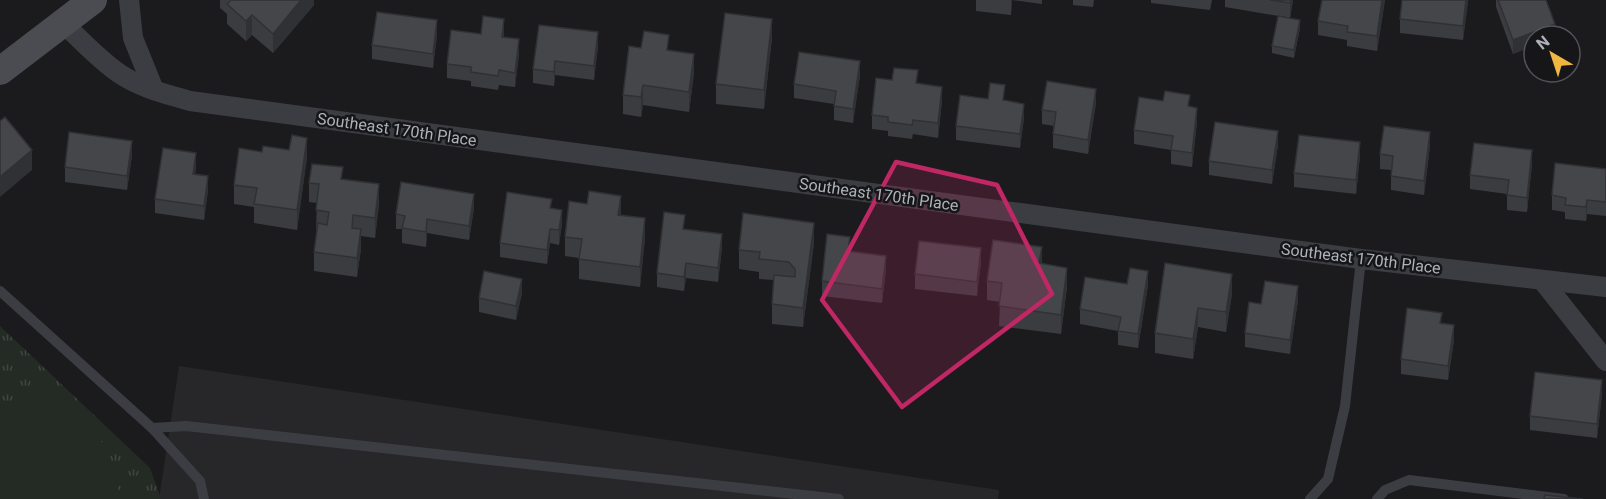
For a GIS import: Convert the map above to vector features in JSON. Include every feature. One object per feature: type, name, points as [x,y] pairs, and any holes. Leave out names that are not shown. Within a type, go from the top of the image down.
[{"type":"street","points":[[0,70],[93,0]]},
{"type":"street","points":[[129,0],[133,38],[154,90]]},
{"type":"street","name":"Southeast 170th Place","points":[[63,22],[95,54],[120,74],[154,90],[190,101],[1361,259],[1606,287]]},
{"type":"street","points":[[1542,280],[1606,361]]},
{"type":"lane","points":[[1310,499],[1328,479],[1345,406],[1361,259]]},
{"type":"lane","points":[[0,291],[152,428],[200,481],[204,499]]},
{"type":"lane","points":[[152,428],[186,426],[839,499]]},
{"type":"lane","points":[[1377,499],[1385,490],[1408,480],[1564,499]]},
{"type":"highlighted area","points":[[896,162],[997,185],[1052,294],[902,407],[822,300]]},
{"type":"shaded area","points":[[179,366],[999,490],[998,499],[159,499]]},
{"type":"green space","points":[[0,326],[150,468],[161,499],[0,499]]},
{"type":"green space","points":[[47,388],[108,448],[121,499],[0,499],[0,421],[10,410]]},
{"type":"building","points":[[231,0],[301,0],[273,34],[252,15],[246,21],[227,4]]},
{"type":"building","points":[[1270,0],[1291,0],[1290,3]]},
{"type":"building","points":[[1322,0],[1382,0],[1377,36],[1347,32],[1348,26],[1318,21]]},
{"type":"building","points":[[1402,0],[1466,0],[1463,26],[1400,19]]},
{"type":"building","points":[[1498,0],[1546,0],[1555,24],[1522,24],[1522,37],[1513,40]]},
{"type":"building","points":[[377,12],[437,20],[433,54],[372,45]]},
{"type":"building","points":[[725,13],[772,19],[764,90],[716,84]]},
{"type":"building","points":[[483,16],[504,19],[502,37],[519,39],[515,73],[499,70],[498,76],[471,72],[471,67],[447,64],[451,30],[481,34]]},
{"type":"building","points":[[1278,16],[1300,20],[1294,50],[1272,46]]},
{"type":"building","points":[[539,25],[598,32],[594,66],[555,61],[554,72],[533,69]]},
{"type":"building","points":[[644,31],[669,35],[667,50],[694,54],[689,92],[643,85],[641,97],[623,95],[629,46],[641,48]]},
{"type":"building","points":[[799,52],[860,61],[853,109],[834,106],[836,91],[794,84]]},
{"type":"building","points":[[894,68],[918,70],[916,83],[942,87],[938,123],[913,120],[912,125],[888,122],[888,117],[872,115],[876,78],[892,80]]},
{"type":"building","points":[[1047,81],[1096,89],[1088,140],[1053,134],[1056,112],[1042,110]]},
{"type":"building","points":[[990,83],[1005,85],[1003,100],[1024,104],[1020,134],[956,126],[960,95],[988,99]]},
{"type":"building","points":[[1165,91],[1190,95],[1188,106],[1197,108],[1192,153],[1171,150],[1173,136],[1134,130],[1139,97],[1163,101]]},
{"type":"building","points":[[5,117],[32,150],[0,177],[0,121]]},
{"type":"building","points":[[1215,122],[1278,131],[1272,170],[1209,161]]},
{"type":"building","points":[[1384,126],[1430,132],[1424,181],[1391,176],[1393,156],[1380,154]]},
{"type":"building","points":[[69,132],[132,141],[127,176],[65,167]]},
{"type":"building","points":[[292,135],[307,138],[297,210],[254,204],[257,188],[234,185],[239,148],[262,152],[263,146],[289,150]]},
{"type":"building","points":[[1299,135],[1360,142],[1356,180],[1294,173]]},
{"type":"building","points":[[1474,143],[1532,150],[1527,198],[1507,195],[1509,180],[1470,175]]},
{"type":"building","points":[[163,148],[196,153],[193,174],[208,176],[204,206],[155,199]]},
{"type":"building","points":[[1555,163],[1606,169],[1606,202],[1587,200],[1586,207],[1565,205],[1566,198],[1552,195]]},
{"type":"building","points":[[312,164],[343,167],[341,179],[379,184],[375,218],[353,215],[352,228],[361,229],[357,258],[314,252],[318,223],[327,225],[329,212],[316,210],[319,184],[309,183]]},
{"type":"building","points":[[401,182],[474,194],[469,226],[427,219],[426,232],[402,228],[405,216],[396,214]]},
{"type":"building","points":[[589,191],[621,196],[618,215],[645,218],[640,267],[579,259],[582,239],[565,237],[569,201],[587,204]]},
{"type":"building","points":[[507,192],[552,199],[550,208],[562,210],[559,230],[550,229],[547,250],[500,243]]},
{"type":"building","points":[[664,212],[685,215],[683,229],[722,234],[718,268],[686,263],[684,277],[657,273]]},
{"type":"building","points":[[743,213],[814,223],[803,308],[772,304],[774,275],[795,277],[795,269],[789,262],[759,259],[760,252],[739,250]]},
{"type":"building","points":[[827,234],[850,237],[848,251],[886,256],[882,289],[822,281]]},
{"type":"building","points":[[993,240],[1042,247],[1039,263],[1067,268],[1061,315],[999,306],[1002,283],[987,281]]},
{"type":"building","points":[[919,241],[981,248],[977,282],[915,274]]},
{"type":"building","points":[[1165,263],[1232,274],[1226,312],[1198,308],[1193,339],[1155,333]]},
{"type":"building","points":[[1130,268],[1148,271],[1138,334],[1118,331],[1121,317],[1080,309],[1085,277],[1127,284]]},
{"type":"building","points":[[484,271],[522,279],[516,306],[479,298]]},
{"type":"building","points":[[1265,281],[1298,286],[1290,340],[1245,333],[1249,302],[1261,304]]},
{"type":"building","points":[[1407,308],[1442,313],[1440,323],[1454,325],[1448,366],[1401,359]]},
{"type":"building","points":[[1535,372],[1602,380],[1597,424],[1530,416]]},
{"type":"building","points":[[1545,495],[1583,499],[1544,499]]}]
